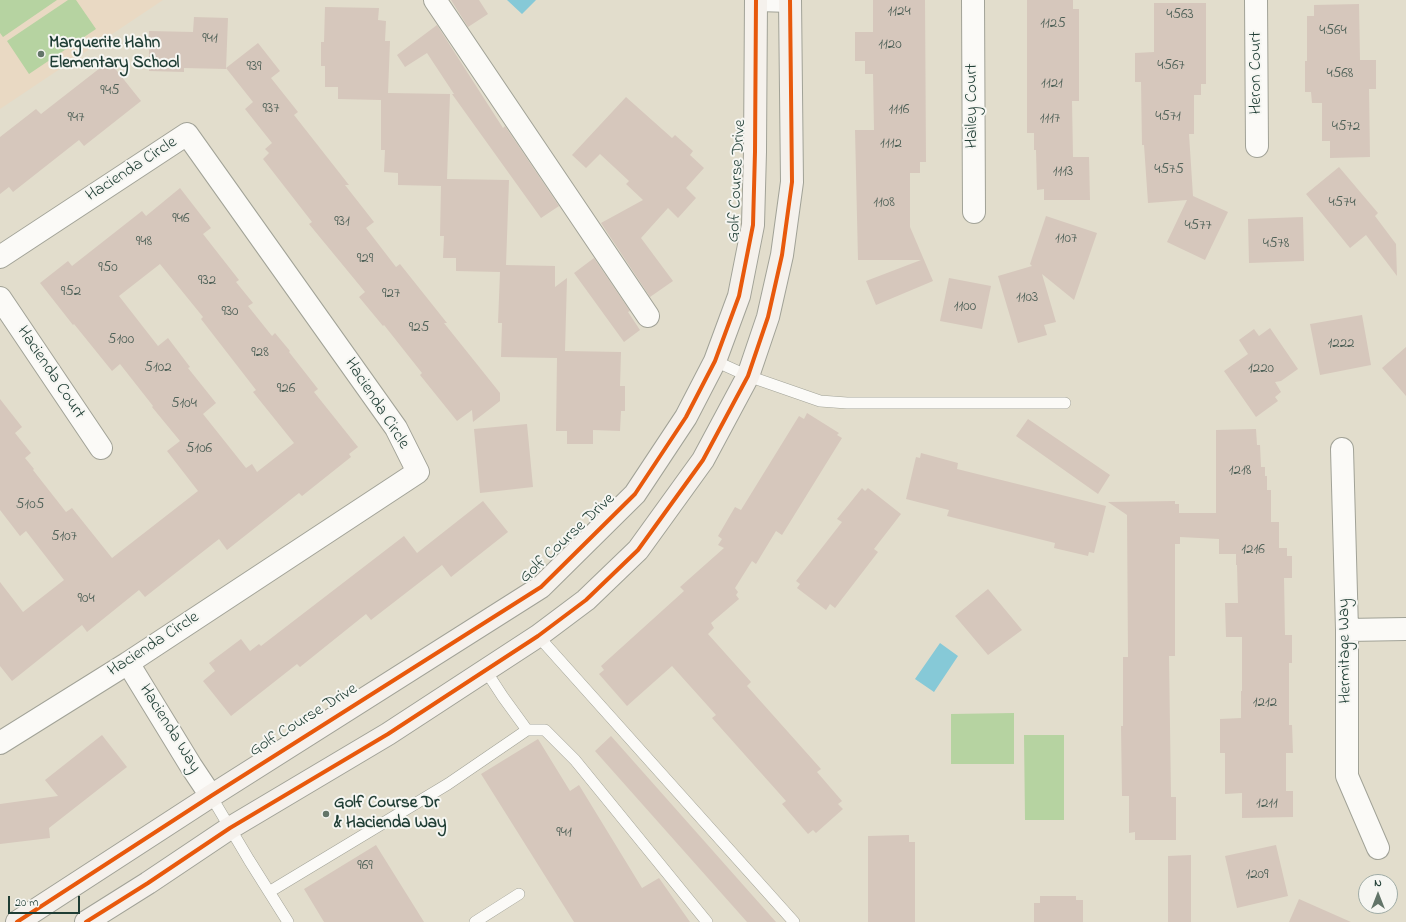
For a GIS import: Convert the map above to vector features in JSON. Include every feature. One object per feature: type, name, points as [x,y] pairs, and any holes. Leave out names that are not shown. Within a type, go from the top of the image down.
[{"type":"street","points":[[435,0],[648,316]]},
{"type":"street","points":[[86,922],[148,883],[230,828],[388,734],[538,636],[586,600],[638,550],[703,460],[748,376],[768,317],[782,255],[792,182],[790,0],[757,0]]},
{"type":"street","name":"Golf Course Drive","points":[[17,922],[211,796],[541,587],[635,494],[686,417],[715,361],[739,296],[752,225],[755,152],[757,0]]},
{"type":"street","name":"Hailey Court","points":[[973,0],[974,212]]},
{"type":"street","name":"Heron Court","points":[[1256,0],[1257,146]]},
{"type":"street","name":"Hacienda Circle","points":[[0,257],[187,134],[396,428],[418,472],[128,663],[0,743]]},
{"type":"street","name":"Hacienda Court","points":[[0,298],[101,448]]},
{"type":"street","name":"Hermitage Way","points":[[1342,448],[1347,630],[1347,776],[1378,848]]},
{"type":"street","points":[[1347,630],[1406,629]]},
{"type":"street","name":"Hacienda Way","points":[[128,663],[211,796]]},
{"type":"lane","points":[[715,361],[748,376],[820,401],[846,403],[1065,403]]},
{"type":"lane","points":[[538,636],[794,922]]},
{"type":"lane","points":[[486,671],[527,730]]},
{"type":"lane","points":[[269,892],[448,784],[527,730],[545,730],[575,760],[707,922]]},
{"type":"lane","points":[[211,796],[288,922]]},
{"type":"lane","points":[[475,922],[520,894]]},
{"type":"shaded area","name":"Marguerite Hahn Elementary School","points":[[0,0],[163,0],[0,109]]},
{"type":"green space","points":[[0,0],[57,0],[3,37],[0,33]]},
{"type":"green space","points":[[68,0],[76,0],[96,29],[29,74],[7,41]]},
{"type":"green space","points":[[1014,713],[1014,764],[951,764],[951,714]]},
{"type":"green space","points":[[1024,735],[1064,735],[1064,820],[1025,820]]},
{"type":"water","points":[[507,0],[536,0],[522,14]]},
{"type":"water","points":[[940,643],[958,656],[934,692],[915,679]]},
{"type":"building","points":[[451,0],[479,0],[488,14],[468,27]]},
{"type":"building","points":[[873,0],[925,0],[926,162],[920,162],[920,173],[910,173],[910,227],[933,281],[876,305],[866,281],[921,260],[858,260],[855,130],[874,130],[873,74],[865,74],[865,61],[855,61],[855,32],[873,32]]},
{"type":"building","points":[[1027,0],[1073,0],[1073,9],[1079,9],[1079,101],[1072,101],[1073,157],[1089,157],[1090,200],[1044,200],[1044,189],[1037,190],[1034,133],[1027,133]]},
{"type":"building","points":[[1154,3],[1206,3],[1206,84],[1201,84],[1201,95],[1194,95],[1194,134],[1189,134],[1193,196],[1228,212],[1205,260],[1167,242],[1187,200],[1148,203],[1144,145],[1142,145],[1141,82],[1135,82],[1135,53],[1154,52]]},
{"type":"building","points":[[1359,4],[1360,60],[1376,60],[1376,89],[1369,89],[1370,157],[1330,158],[1330,141],[1322,141],[1322,103],[1312,103],[1311,92],[1305,92],[1307,16],[1314,16],[1314,5]]},
{"type":"building","points":[[325,7],[379,8],[378,20],[386,21],[385,41],[390,41],[388,93],[450,94],[447,179],[509,180],[506,265],[555,266],[555,287],[567,278],[565,351],[621,352],[620,386],[625,386],[625,411],[621,411],[620,431],[593,430],[593,444],[567,444],[567,431],[556,431],[557,358],[501,357],[502,323],[498,323],[500,272],[456,271],[456,258],[443,258],[444,236],[440,236],[441,186],[398,185],[398,173],[384,172],[385,150],[381,150],[381,100],[338,99],[338,87],[325,87],[325,66],[321,66],[321,42],[324,42]]},
{"type":"building","points":[[194,17],[228,18],[226,69],[184,68],[184,72],[149,71],[149,31],[193,32]]},
{"type":"building","points":[[437,25],[503,128],[505,126],[559,206],[541,218],[452,94],[454,94],[427,53],[405,67],[397,55]]},
{"type":"building","points":[[258,43],[280,71],[271,78],[298,112],[294,115],[349,185],[345,185],[374,222],[366,228],[396,267],[400,264],[447,323],[444,323],[500,393],[500,401],[473,422],[472,410],[457,421],[420,375],[422,373],[384,325],[383,326],[359,297],[365,292],[309,224],[312,222],[263,159],[269,153],[265,149],[272,143],[245,109],[253,102],[226,68]]},
{"type":"building","points":[[109,61],[141,101],[84,146],[79,140],[13,192],[9,187],[0,194],[0,137],[36,109],[41,114]]},
{"type":"building","points":[[626,97],[672,138],[675,135],[693,151],[690,155],[704,168],[686,188],[696,198],[678,218],[668,208],[641,238],[673,281],[650,297],[601,223],[643,200],[626,184],[629,181],[600,154],[586,168],[572,155]]},
{"type":"building","points":[[1339,167],[1378,213],[1375,216],[1396,244],[1397,276],[1366,235],[1350,248],[1306,194]]},
{"type":"building","points":[[180,188],[211,228],[203,234],[239,280],[236,282],[253,303],[248,306],[272,336],[275,333],[290,351],[289,352],[318,389],[314,392],[358,447],[349,454],[351,457],[302,496],[299,493],[227,550],[219,539],[145,597],[139,590],[87,632],[82,625],[12,681],[0,666],[0,582],[23,612],[64,580],[26,531],[20,536],[0,510],[0,399],[22,427],[15,433],[31,453],[25,458],[34,469],[33,470],[66,512],[72,508],[112,558],[198,491],[167,451],[180,441],[120,364],[112,371],[40,283],[68,261],[72,266],[142,211],[146,216]],"holes":[[[160,264],[203,317],[201,319],[256,390],[253,392],[294,443],[257,472],[252,464],[246,468],[203,414],[216,403],[188,368],[190,367],[168,338],[158,346],[119,296]]]},
{"type":"building","points":[[1046,216],[1097,233],[1074,300],[1042,274],[1056,322],[1044,325],[1047,335],[1018,343],[998,276],[1032,266],[1030,264]]},
{"type":"building","points":[[1303,217],[1304,261],[1249,263],[1248,219]]},
{"type":"building","points":[[594,258],[630,311],[628,312],[640,330],[624,342],[574,273]]},
{"type":"building","points":[[949,278],[991,286],[982,329],[940,321]]},
{"type":"building","points":[[1362,315],[1371,365],[1320,375],[1310,324]]},
{"type":"building","points":[[1270,328],[1298,369],[1281,381],[1275,382],[1281,392],[1275,397],[1278,401],[1256,417],[1224,371],[1248,354],[1239,340],[1254,329],[1259,336]]},
{"type":"building","points":[[1406,347],[1406,396],[1382,368]]},
{"type":"building","points":[[807,413],[839,433],[837,435],[842,438],[782,535],[776,531],[756,564],[752,561],[735,588],[738,592],[736,595],[739,599],[711,623],[714,628],[708,634],[751,682],[747,686],[821,769],[817,772],[842,801],[838,804],[843,809],[816,833],[813,830],[808,834],[782,804],[786,801],[712,718],[716,715],[672,666],[627,706],[599,674],[604,670],[601,666],[684,591],[680,587],[724,548],[718,545],[722,539],[718,536],[735,507],[741,510],[799,416],[804,419]]},
{"type":"building","points":[[1028,419],[1110,475],[1098,494],[1016,436]]},
{"type":"building","points":[[527,424],[533,487],[480,493],[474,429]]},
{"type":"building","points":[[1256,429],[1257,445],[1260,445],[1261,467],[1265,467],[1265,476],[1267,476],[1267,490],[1271,490],[1271,522],[1279,522],[1279,548],[1287,548],[1287,556],[1292,556],[1292,578],[1284,578],[1285,635],[1292,635],[1292,663],[1289,663],[1289,725],[1292,725],[1293,753],[1286,753],[1286,791],[1293,791],[1293,817],[1242,818],[1242,793],[1225,794],[1225,753],[1220,753],[1220,719],[1241,718],[1242,637],[1226,637],[1225,603],[1238,603],[1236,554],[1219,554],[1219,539],[1180,537],[1180,544],[1175,544],[1175,656],[1169,656],[1171,797],[1176,797],[1176,840],[1135,840],[1135,832],[1129,833],[1129,796],[1122,796],[1121,726],[1123,726],[1123,657],[1128,657],[1127,515],[1108,502],[1175,501],[1175,504],[1179,504],[1179,513],[1216,513],[1216,430]]},
{"type":"building","points":[[921,453],[958,463],[957,469],[1106,506],[1094,553],[1089,552],[1088,556],[1054,548],[1055,543],[947,516],[949,510],[906,499],[916,457],[920,458]]},
{"type":"building","points":[[862,488],[865,491],[868,488],[901,514],[874,549],[878,552],[835,608],[830,604],[826,610],[797,588],[800,584],[796,581],[842,522],[837,519]]},
{"type":"building","points":[[483,501],[508,532],[451,577],[442,565],[371,620],[366,614],[300,667],[297,664],[231,716],[203,681],[215,671],[209,663],[241,639],[250,651],[259,644],[261,646],[404,536],[417,553]]},
{"type":"building","points":[[988,589],[1022,630],[988,655],[955,616]]},
{"type":"building","points":[[102,735],[127,767],[49,828],[50,838],[0,844],[0,804],[58,796],[45,780]]},
{"type":"building","points":[[611,736],[776,922],[747,922],[595,751]]},
{"type":"building","points":[[538,739],[570,791],[579,785],[642,888],[659,878],[690,922],[574,922],[481,774]]},
{"type":"building","points":[[909,835],[909,842],[915,842],[915,922],[868,922],[868,836]]},
{"type":"building","points":[[376,845],[424,922],[324,922],[304,889]]},
{"type":"building","points":[[1276,845],[1288,896],[1237,908],[1225,856]]},
{"type":"building","points":[[1191,855],[1191,922],[1168,922],[1168,856]]},
{"type":"building","points":[[1040,896],[1076,896],[1076,900],[1083,900],[1083,922],[1034,922],[1034,903],[1040,903]]},
{"type":"building","points":[[1299,899],[1351,922],[1289,922]]},
{"type":"cycle path","points":[[17,922],[211,796],[541,587],[635,494],[686,417],[715,361],[739,296],[753,225],[756,0]]},
{"type":"cycle path","points":[[86,922],[148,883],[230,828],[388,734],[538,636],[586,600],[638,550],[703,460],[748,376],[768,317],[782,255],[792,182],[790,0]]},
{"type":"place","name":"Marguerite Hahn Elementary School","points":[[41,54]]},
{"type":"place","name":"Golf Course Dr & Hacienda Way","points":[[326,814]]}]
